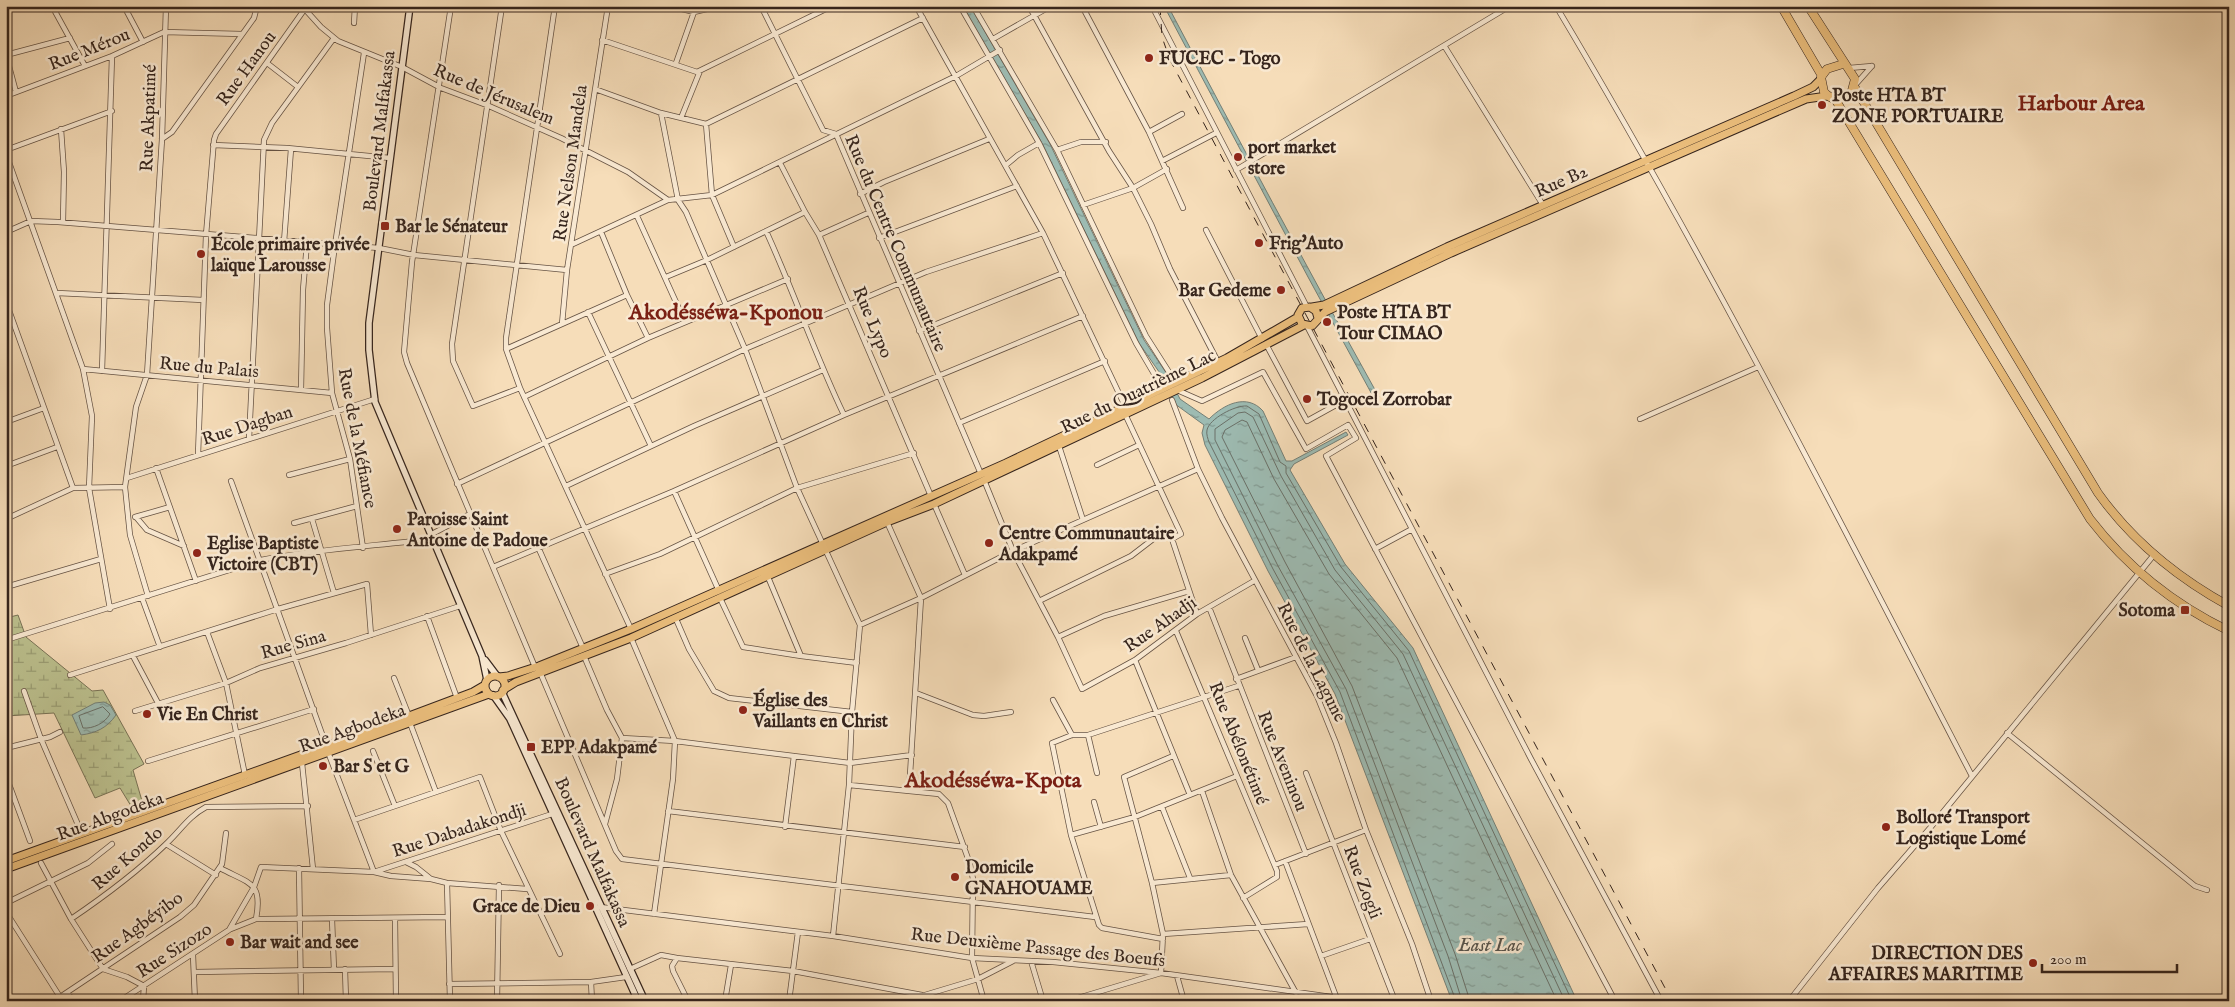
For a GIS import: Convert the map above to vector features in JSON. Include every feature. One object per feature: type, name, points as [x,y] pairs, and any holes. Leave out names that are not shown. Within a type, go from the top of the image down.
[{"type":"highway","points":[[1781,6],[1822,78],[1822,87],[1882,173],[2072,492],[2107,541],[2140,572],[2175,600],[2229,631]]},
{"type":"highway","points":[[1808,6],[1853,74],[1855,85],[2087,476],[2120,522],[2154,556],[2191,584],[2229,606]]},
{"type":"highway","points":[[1822,78],[1831,66],[1846,66]]},
{"type":"highway","points":[[1831,98],[1847,97],[1855,85]]},
{"type":"main road","name":"Rue B2","points":[[1310,307],[1324,305],[1448,246],[1794,96],[1814,87],[1822,78]]},
{"type":"main road","name":"Rue B2","points":[[1318,318],[1325,312],[1451,253],[1810,98],[1831,98]]},
{"type":"main road","points":[[1310,307],[1316,311],[1318,318],[1314,324],[1305,326],[1298,318],[1300,310],[1310,307]]},
{"type":"main road","name":"Rue du Quatrième Lac","points":[[982,477],[1176,386],[1264,342],[1298,318]]},
{"type":"main road","name":"Rue du Quatrième Lac","points":[[1007,466],[1059,446],[1163,389],[1176,386],[1218,362],[1305,326]]},
{"type":"main road","points":[[584,652],[631,629],[720,594],[825,547],[931,496],[982,477]]},
{"type":"main road","points":[[537,670],[584,652],[631,638],[676,619],[720,594],[768,578],[825,547],[934,504],[982,477]]},
{"type":"main road","name":"Rue Agbodeka","points":[[409,719],[498,677],[537,670]]},
{"type":"main road","name":"Rue Agbodeka","points":[[224,787],[245,775],[327,749],[409,719],[503,691],[537,670]]},
{"type":"main road","points":[[498,677],[503,681],[503,691]]},
{"type":"main road","points":[[486,683],[491,694]]},
{"type":"main road","name":"Rue Agbodeka","points":[[224,787],[302,763],[327,749]]},
{"type":"main road","name":"Rue Abgodeka","points":[[6,861],[224,787]]},
{"type":"main road","name":"Rue Abgodeka","points":[[6,869],[224,787]]},
{"type":"street","points":[[6,10],[27,6]]},
{"type":"street","points":[[52,6],[85,66]]},
{"type":"street","points":[[124,6],[143,42]]},
{"type":"street","name":"Rue Akpatimé","points":[[148,596],[130,535],[125,487],[136,407],[147,375],[162,139],[166,6]]},
{"type":"street","points":[[162,139],[172,132],[254,18],[257,6]]},
{"type":"street","points":[[304,8],[311,6]]},
{"type":"street","points":[[354,23],[355,6]]},
{"type":"street","name":"Boulevard Malfakassa","points":[[410,6],[369,322],[369,350],[375,398],[431,537],[482,656]]},
{"type":"street","points":[[452,6],[414,254],[404,352],[456,484],[616,851],[622,859],[1095,917]]},
{"type":"street","points":[[502,6],[489,106],[452,344],[453,361],[472,406],[478,406],[520,388]]},
{"type":"street","points":[[555,6],[515,264],[506,349],[524,397],[631,629]]},
{"type":"street","name":"Rue Nelson Mandela","points":[[562,324],[567,270],[573,244],[594,89],[608,6]]},
{"type":"street","points":[[670,6],[694,12],[720,6]]},
{"type":"street","name":"Rue du Centre Communautaire","points":[[762,6],[823,130],[836,134],[1013,552],[1058,637],[1082,689]]},
{"type":"street","points":[[681,118],[700,71],[832,6]]},
{"type":"street","points":[[916,6],[1043,233],[1105,361],[1140,445],[1182,534],[1172,539]]},
{"type":"street","points":[[960,6],[1039,144],[1136,343],[1163,389]]},
{"type":"street","points":[[973,6],[1057,150],[1146,336],[1176,386],[1202,401],[1263,372],[1306,448],[1348,425],[1356,438],[1326,456],[1615,1001]]},
{"type":"street","points":[[1028,6],[1133,188],[1155,232],[1170,269],[1218,362]]},
{"type":"street","points":[[993,38],[1051,6]]},
{"type":"street","points":[[1082,6],[1149,132],[1183,208]]},
{"type":"street","points":[[1152,6],[1216,133],[1310,307]]},
{"type":"street","points":[[1236,170],[1445,47],[1510,6]]},
{"type":"street","points":[[1556,6],[1652,167],[1972,776]]},
{"type":"street","name":"Rue de Jérusalem","points":[[304,8],[334,38],[364,53],[402,66],[440,88],[489,106],[586,150],[628,172],[668,200]]},
{"type":"street","name":"Rue Hanou","points":[[213,145],[216,134],[304,8]]},
{"type":"street","points":[[676,63],[694,12]]},
{"type":"street","points":[[594,89],[661,113],[706,124],[923,18]]},
{"type":"street","name":"Rue Mérou","points":[[6,96],[112,56],[164,32],[242,34]]},
{"type":"street","points":[[16,92],[6,55],[70,38]]},
{"type":"street","points":[[249,439],[257,240],[265,132],[334,38]]},
{"type":"street","points":[[602,40],[700,71]]},
{"type":"street","points":[[1445,47],[1543,205]]},
{"type":"street","points":[[573,244],[668,200],[712,195],[956,76],[1000,50]]},
{"type":"street","name":"Rue de la Méfiance","points":[[363,548],[350,459],[332,392],[327,305],[334,245],[364,53]]},
{"type":"street","points":[[102,371],[112,111],[112,56]]},
{"type":"street","points":[[267,63],[298,86]]},
{"type":"street","points":[[1846,66],[1872,66],[1855,85]]},
{"type":"street","points":[[6,150],[112,111]]},
{"type":"street","points":[[661,113],[678,200],[686,212],[745,349],[797,488],[860,626],[852,712],[849,785],[833,936]]},
{"type":"street","points":[[1149,132],[1182,114]]},
{"type":"street","points":[[706,124],[712,195],[734,247]]},
{"type":"street","points":[[61,129],[64,172],[63,222]]},
{"type":"street","points":[[1162,161],[1216,133]]},
{"type":"street","points":[[860,194],[884,182],[989,139]]},
{"type":"street","points":[[1057,150],[1081,142],[1106,142]]},
{"type":"street","points":[[1006,165],[1018,155],[1039,144]]},
{"type":"street","points":[[198,455],[206,234],[213,145],[291,149],[390,158]]},
{"type":"street","points":[[284,242],[291,149]]},
{"type":"street","points":[[6,154],[83,369],[92,416],[89,488],[110,609]]},
{"type":"street","name":"Rue Lypo","points":[[780,163],[805,212],[820,235],[851,304],[931,496]]},
{"type":"street","points":[[1083,205],[1133,188],[1167,169]]},
{"type":"street","points":[[879,238],[1016,186]]},
{"type":"street","points":[[666,277],[707,260],[805,212]]},
{"type":"street","points":[[820,235],[868,213]]},
{"type":"street","points":[[637,216],[685,322]]},
{"type":"street","points":[[6,232],[31,221],[63,222],[257,240],[379,248],[414,254],[567,270]]},
{"type":"street","points":[[1206,230],[1306,421],[1345,400]]},
{"type":"street","points":[[766,231],[788,280],[823,370],[844,415]]},
{"type":"street","points":[[601,232],[627,295],[648,338]]},
{"type":"street","points":[[456,484],[745,349],[954,262],[1043,233]]},
{"type":"street","points":[[301,390],[303,290],[307,243]]},
{"type":"street","points":[[919,330],[1063,274]]},
{"type":"street","points":[[524,397],[648,338],[788,280]]},
{"type":"street","points":[[56,294],[203,300]]},
{"type":"street","points":[[506,349],[627,295]]},
{"type":"street","points":[[6,302],[73,488]]},
{"type":"street","points":[[588,312],[632,402],[651,446]]},
{"type":"street","points":[[493,567],[674,491],[780,442],[888,396],[1083,316]]},
{"type":"street","points":[[1305,326],[1531,760],[1661,1001]]},
{"type":"street","points":[[959,423],[1105,361]]},
{"type":"street","points":[[1640,419],[1758,366]]},
{"type":"street","name":"Rue du Palais","points":[[83,369],[332,392]]},
{"type":"street","points":[[566,486],[823,370]]},
{"type":"street","name":"Rue Dagban","points":[[127,478],[375,398]]},
{"type":"street","name":"Rue de la Lagune","points":[[1172,400],[1198,469],[1254,581],[1317,696],[1336,743],[1366,830],[1412,944],[1431,1001]]},
{"type":"street","points":[[6,422],[44,408]]},
{"type":"street","points":[[1097,465],[1140,445]]},
{"type":"street","points":[[6,466],[57,446]]},
{"type":"street","points":[[1059,446],[1083,520]]},
{"type":"street","points":[[605,574],[660,554],[797,488],[914,453]]},
{"type":"street","points":[[289,475],[350,459]]},
{"type":"street","points":[[156,468],[196,581]]},
{"type":"street","points":[[860,626],[1013,552],[1198,469]]},
{"type":"street","points":[[231,481],[261,560],[327,749],[374,872]]},
{"type":"street","points":[[6,519],[73,488],[125,487]]},
{"type":"street","points":[[674,491],[743,647],[857,663]]},
{"type":"street","points":[[934,504],[965,575]]},
{"type":"street","points":[[294,523],[357,506]]},
{"type":"street","points":[[129,519],[170,507]]},
{"type":"street","points":[[6,640],[110,609],[261,560],[294,553],[363,548],[431,537],[470,514]]},
{"type":"street","points":[[136,517],[146,530],[184,546]]},
{"type":"street","points":[[312,519],[334,593]]},
{"type":"street","points":[[887,522],[921,598],[909,791]]},
{"type":"street","points":[[1375,549],[1412,529]]},
{"type":"street","points":[[1039,601],[1131,556],[1161,533],[1172,539],[1197,614]]},
{"type":"street","points":[[538,547],[584,652],[612,723],[622,738],[617,779],[605,824]]},
{"type":"street","points":[[1789,1001],[1878,888],[2154,556]]},
{"type":"street","points":[[6,587],[101,559]]},
{"type":"street","points":[[768,578],[801,656]]},
{"type":"street","name":"Rue Ahadji","points":[[1082,689],[1135,660],[1197,614],[1254,581]]},
{"type":"street","points":[[70,675],[278,609],[367,584],[371,635]]},
{"type":"street","points":[[1058,637],[1104,616],[1189,591]]},
{"type":"street","points":[[142,598],[160,647]]},
{"type":"street","name":"Rue Sina","points":[[136,711],[226,683],[260,668],[460,606]]},
{"type":"street","name":"Rue Aveninou","points":[[1209,607],[1238,686],[1306,854]]},
{"type":"street","points":[[427,616],[457,698]]},
{"type":"street","points":[[676,619],[693,656],[714,691],[719,694],[729,698],[852,712]]},
{"type":"street","name":"Rue Abélonétimé","points":[[1176,631],[1275,866]]},
{"type":"street","points":[[207,632],[226,683],[245,775]]},
{"type":"street","points":[[631,638],[675,742],[654,914]]},
{"type":"street","points":[[1245,638],[1258,670]]},
{"type":"street","points":[[133,656],[158,703]]},
{"type":"street","points":[[482,656],[498,677]]},
{"type":"street","points":[[482,656],[486,683]]},
{"type":"street","points":[[1236,678],[1296,657]]},
{"type":"street","points":[[1135,660],[1190,795]]},
{"type":"street","points":[[394,678],[436,792]]},
{"type":"street","points":[[1238,686],[1088,735],[1072,735],[1052,743],[1071,835],[1095,917],[1102,928],[1163,936],[1308,924]]},
{"type":"street","points":[[24,691],[41,739],[82,834]]},
{"type":"street","points":[[503,691],[552,814],[598,907]]},
{"type":"street","points":[[916,693],[974,715],[984,716],[1011,712]]},
{"type":"street","points":[[491,694],[512,717]]},
{"type":"street","points":[[1053,700],[1072,735]]},
{"type":"street","points":[[148,761],[314,709]]},
{"type":"street","name":"Boulevard Malfakassa","points":[[512,717],[598,907],[626,977],[638,1001]]},
{"type":"street","points":[[6,748],[60,732]]},
{"type":"street","points":[[2007,732],[2196,886],[2207,890]]},
{"type":"street","points":[[1088,735],[1097,773]]},
{"type":"street","points":[[622,738],[675,742],[850,763],[912,755]]},
{"type":"street","points":[[373,751],[395,806]]},
{"type":"street","points":[[785,826],[794,756]]},
{"type":"street","points":[[1068,1001],[1160,973],[1163,936],[1152,883],[1124,777],[1173,756]]},
{"type":"street","points":[[302,763],[308,806],[313,869]]},
{"type":"street","name":"Rue Zogli","points":[[1306,773],[1395,1001]]},
{"type":"street","points":[[6,776],[30,841]]},
{"type":"street","points":[[1071,835],[1135,817],[1237,776]]},
{"type":"street","points":[[354,820],[480,777],[501,831],[527,889],[560,954]]},
{"type":"street","points":[[849,785],[939,794],[943,797],[965,847],[973,879],[972,958],[984,1001]]},
{"type":"street","points":[[1202,791],[1231,875],[1296,993]]},
{"type":"street","points":[[1094,802],[1101,827]]},
{"type":"street","name":"Rue Kondo","points":[[71,919],[112,891],[166,844],[196,812],[206,807],[308,806]]},
{"type":"street","points":[[1162,807],[1190,878]]},
{"type":"street","points":[[668,811],[844,834],[965,847]]},
{"type":"street","name":"Rue Dabadakondji","points":[[374,872],[552,814]]},
{"type":"street","points":[[1243,898],[1277,877],[1278,874],[1275,866],[1366,830]]},
{"type":"street","name":"Rue Agbéyibo","points":[[54,1001],[103,970],[180,917],[194,905],[222,864],[226,833]]},
{"type":"street","points":[[6,903],[88,863],[112,844]]},
{"type":"street","points":[[166,844],[216,875]]},
{"type":"street","points":[[1286,861],[1337,999]]},
{"type":"street","points":[[406,862],[431,879]]},
{"type":"street","points":[[41,863],[71,919],[103,970],[127,977],[144,986],[144,1001]]},
{"type":"street","name":"Rue Sizozo","points":[[120,1001],[230,930],[254,887],[259,871],[266,866],[299,868]]},
{"type":"street","points":[[220,868],[254,887],[259,900],[256,920]]},
{"type":"street","points":[[301,1001],[298,920],[299,868],[374,872],[391,876],[431,879],[447,883],[499,885],[527,889]]},
{"type":"street","points":[[1152,883],[1231,875]]},
{"type":"street","points":[[447,883],[450,1001]]},
{"type":"street","points":[[497,1001],[499,982],[499,885]]},
{"type":"street","name":"Boulevard Malfakassa","points":[[598,907],[645,1001]]},
{"type":"street","name":"Rue Deuxième Passage des Boeufs","points":[[598,907],[833,936],[972,958],[1031,961],[1160,973],[1360,1001]]},
{"type":"street","points":[[6,912],[60,998]]},
{"type":"street","points":[[230,930],[256,920],[447,917]]},
{"type":"street","points":[[332,918],[334,970]]},
{"type":"street","points":[[395,918],[396,1001]]},
{"type":"street","points":[[789,1001],[798,932]]},
{"type":"street","points":[[1321,956],[1370,939]]},
{"type":"street","points":[[193,955],[195,1001]]},
{"type":"street","points":[[630,969],[661,955],[731,965],[793,971],[922,995]]},
{"type":"street","points":[[677,958],[672,966],[673,971],[688,1001]]},
{"type":"street","points":[[905,1001],[978,979],[1015,960]]},
{"type":"street","points":[[1031,961],[1043,1001]]},
{"type":"street","points":[[725,1001],[731,965]]},
{"type":"street","points":[[345,969],[346,1001]]},
{"type":"street","points":[[194,972],[395,969]]},
{"type":"street","points":[[1178,976],[1184,1001]]},
{"type":"street","points":[[449,984],[591,982],[626,977]]},
{"type":"street","points":[[591,982],[592,1001]]},
{"type":"street","points":[[66,993],[74,1001]]},
{"type":"green space","points":[[18,615],[26,637],[92,691],[103,690],[144,764],[133,770],[142,801],[131,806],[120,788],[95,798],[54,713],[6,716],[6,618]]},
{"type":"water","name":"East Lac","points":[[962,6],[970,6],[1050,144],[1144,340],[1169,377],[1180,399],[1209,419],[1228,405],[1243,402],[1257,406],[1263,411],[1286,461],[1292,461],[1346,432],[1348,435],[1294,464],[1290,470],[1345,564],[1413,648],[1577,1001],[1452,1001],[1335,694],[1268,571],[1205,445],[1202,433],[1204,425],[1175,404],[1164,379],[1139,343],[1043,145]]},
{"type":"water","points":[[1164,6],[1168,6],[1272,202],[1379,397],[1375,400],[1308,277]]},
{"type":"water","points":[[104,702],[110,705],[116,715],[101,729],[81,735],[72,715],[95,703]]},
{"type":"railway","points":[[1160,6],[1162,37],[1170,60],[1672,1001]]},
{"type":"place","name":"FUCEC - Togo","points":[[1149,58]]},
{"type":"place","name":"Poste HTA BT ZONE PORTUAIRE","points":[[1822,105]]},
{"type":"place","name":"port market store","points":[[1238,157]]},
{"type":"place","name":"Bar le Sénateur","points":[[385,226]]},
{"type":"place","name":"Frig'Auto","points":[[1259,243]]},
{"type":"place","name":"École primaire privée laïque Larousse","points":[[201,254]]},
{"type":"place","name":"Bar Gedeme","points":[[1281,290]]},
{"type":"place","name":"Poste HTA BT Tour CIMAO","points":[[1327,322]]},
{"type":"place","name":"Togocel Zorrobar","points":[[1307,399]]},
{"type":"place","name":"Paroisse Saint Antoine de Padoue","points":[[397,529]]},
{"type":"place","name":"Centre Communautaire Adakpamé","points":[[989,543]]},
{"type":"place","name":"Eglise Baptiste Victoire (CBT)","points":[[197,553]]},
{"type":"place","name":"Sotoma","points":[[2185,610]]},
{"type":"place","name":"Église des Vaillants en Christ","points":[[743,710]]},
{"type":"place","name":"Vie En Christ","points":[[147,714]]},
{"type":"place","name":"EPP Adakpamé","points":[[531,747]]},
{"type":"place","name":"Bar S et G","points":[[323,766]]},
{"type":"place","name":"Bolloré Transport Logistique Lomé","points":[[1886,827]]},
{"type":"place","name":"Domicile GNAHOUAME","points":[[955,877]]},
{"type":"place","name":"Grace de Dieu","points":[[590,906]]},
{"type":"place","name":"Bar wait and see","points":[[230,942]]},
{"type":"place","name":"DIRECTION DES AFFAIRES MARITIME","points":[[2033,963]]},
{"type":"district","name":"Harbour Area","points":[[2081,102]]},
{"type":"district","name":"Akodésséwa-Kponou","points":[[726,311]]},
{"type":"district","name":"Akodésséwa-Kpota","points":[[993,779]]}]
